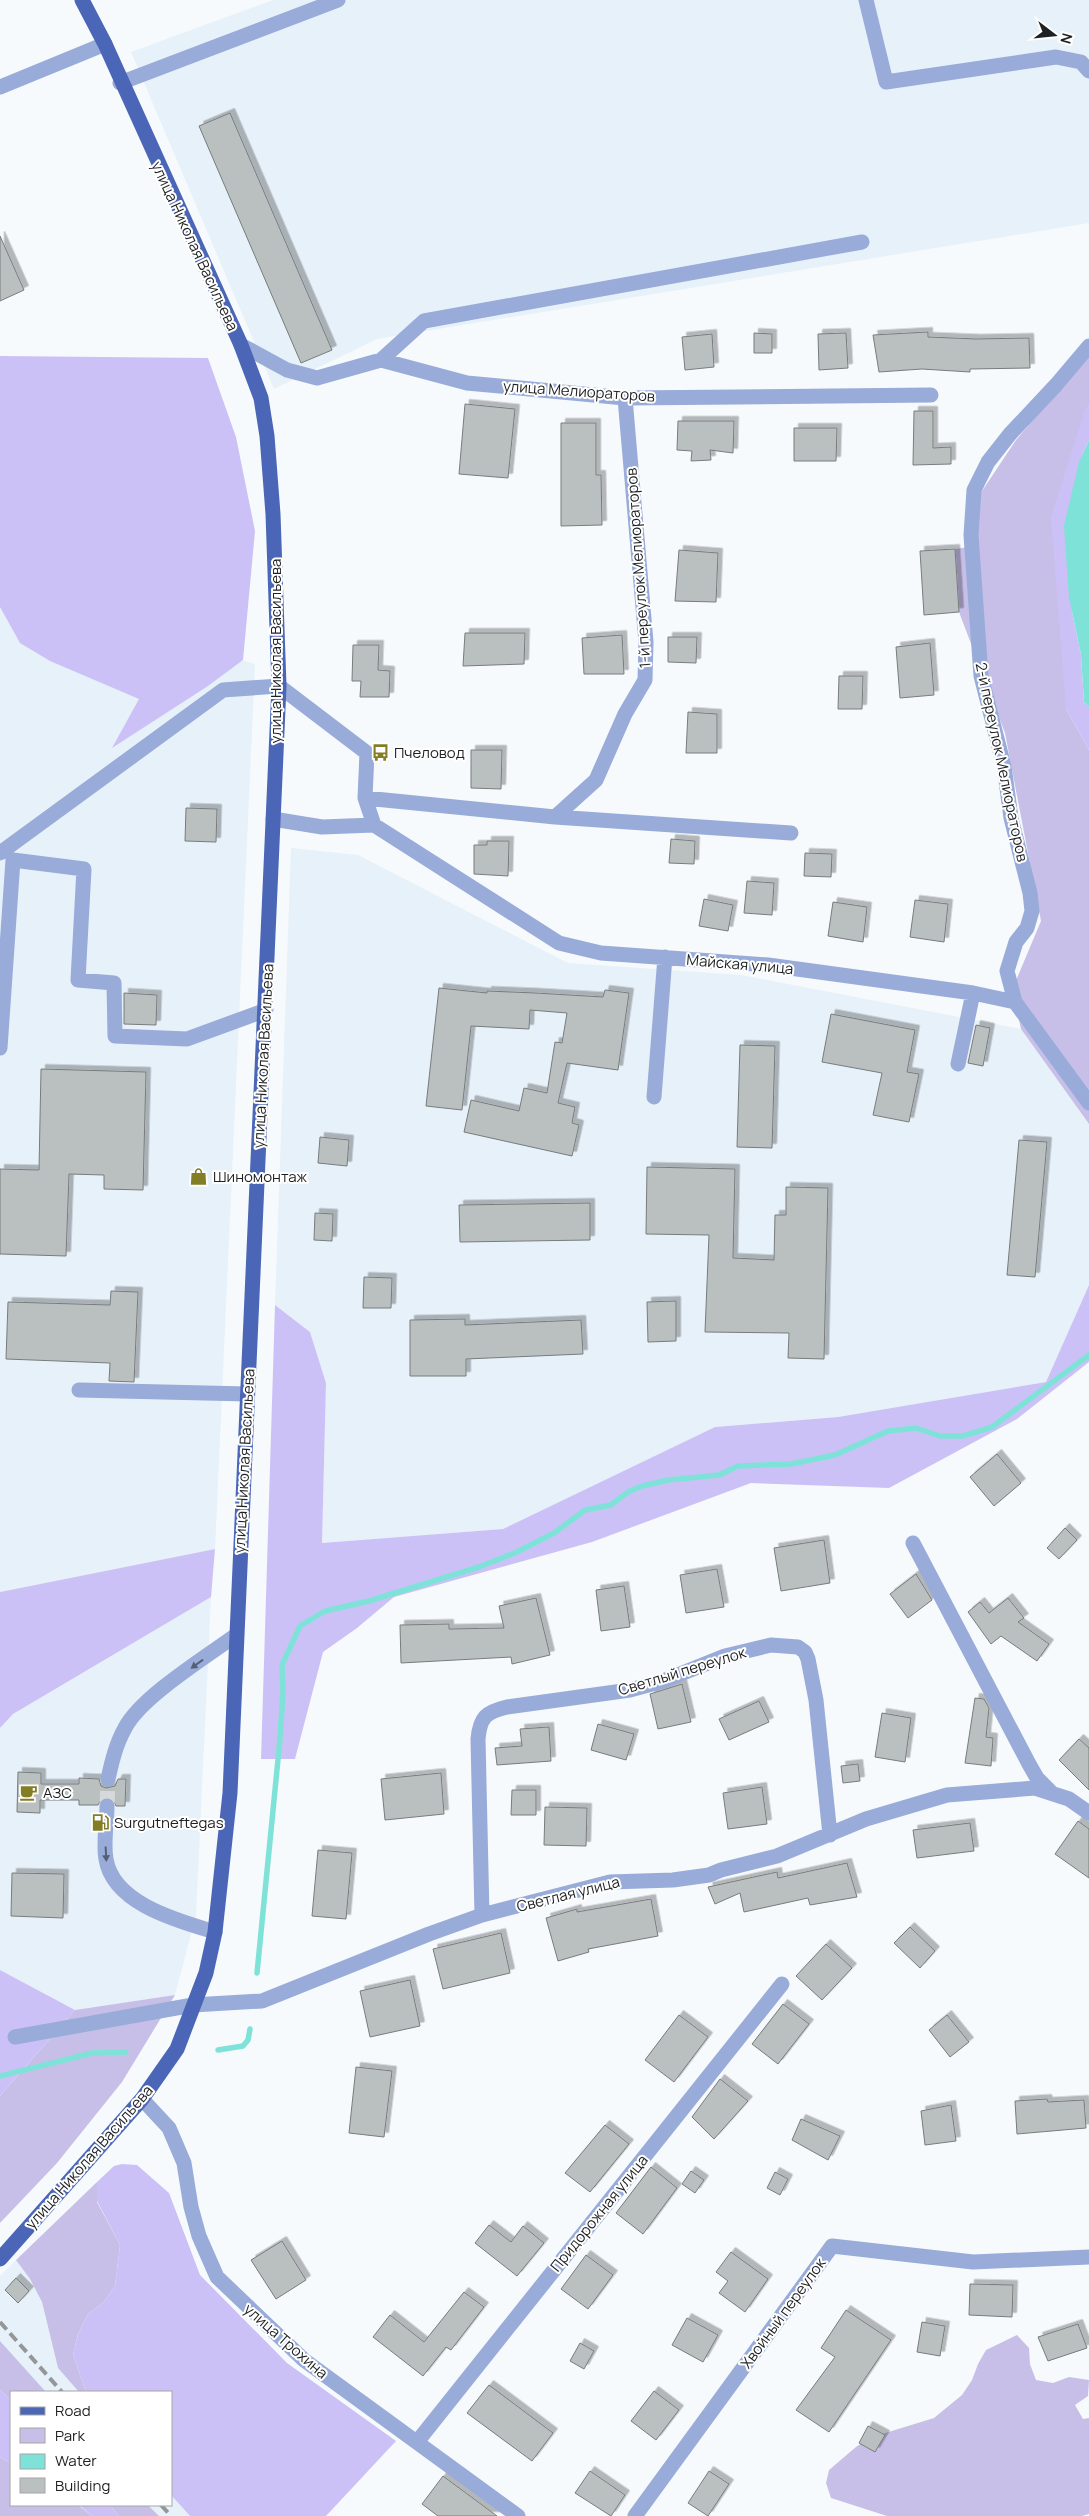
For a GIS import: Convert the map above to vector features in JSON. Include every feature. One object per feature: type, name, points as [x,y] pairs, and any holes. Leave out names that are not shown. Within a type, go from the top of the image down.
[{"type":"main road","name":"улица Николая Васильева","points":[[0,2259],[142,2099],[177,2049],[206,1973],[216,1932],[230,1793],[279,686],[276,576],[267,436],[261,398],[241,345],[120,83],[105,44],[82,0]]},
{"type":"street","points":[[120,83],[338,0]]},
{"type":"street","points":[[866,0],[886,82],[1056,57],[1081,62],[1089,71]]},
{"type":"street","points":[[0,87],[105,44]]},
{"type":"street","points":[[241,345],[287,370],[317,378],[380,360],[424,321],[862,242]]},
{"type":"street","name":"2-й переулок Мелиораторов","points":[[1015,1002],[1007,971],[1016,942],[1027,928],[1032,911],[1030,893],[1011,818],[1004,766],[980,676],[971,535],[974,490],[988,462],[1010,434],[1089,346]]},
{"type":"street","name":"улица Мелиораторов","points":[[380,360],[467,383],[625,398],[931,395]]},
{"type":"street","name":"1-й переулок Мелиораторов","points":[[555,817],[596,780],[625,714],[645,680],[646,642],[625,398]]},
{"type":"street","points":[[0,852],[223,690],[279,686],[367,753],[365,798],[374,825],[322,827],[273,819]]},
{"type":"street","points":[[365,798],[555,817],[791,833]]},
{"type":"street","name":"Майская улица","points":[[374,825],[559,943],[601,953],[768,965],[973,993],[1015,1002]]},
{"type":"street","points":[[0,1048],[12,860],[84,869],[78,980],[114,983],[115,1036],[187,1039],[266,1010]]},
{"type":"street","points":[[654,1097],[665,957]]},
{"type":"street","points":[[958,1064],[973,993]]},
{"type":"street","points":[[1015,1002],[1089,1103]]},
{"type":"street","points":[[79,1390],[247,1394]]},
{"type":"street","points":[[914,1544],[1029,1764],[1037,1778],[1050,1791]]},
{"type":"street","points":[[108,1779],[114,1754],[126,1726],[152,1697],[236,1635]]},
{"type":"street","name":"Светлый переулок","points":[[482,1915],[478,1739],[483,1719],[492,1710],[630,1690],[662,1681],[725,1656],[771,1644],[798,1647],[805,1652],[808,1659],[816,1700],[830,1835]]},
{"type":"street","name":"Светлая улица","points":[[14,2037],[193,2005],[262,2001],[482,1915],[610,1882],[691,1879],[709,1876],[721,1870],[777,1856],[866,1819],[947,1795],[1035,1788],[1050,1791],[1069,1799],[1089,1813]]},
{"type":"street","points":[[107,1806],[106,1859],[112,1879],[138,1901],[166,1917],[216,1932]]},
{"type":"street","name":"Придорожная улица","points":[[417,2442],[782,1984]]},
{"type":"street","name":"улица Трохина","points":[[142,2099],[168,2128],[184,2163],[191,2207],[199,2236],[218,2277],[304,2360],[518,2516]]},
{"type":"street","name":"Хвойный переулок","points":[[636,2516],[832,2246],[973,2262],[1089,2257]]},
{"type":"shaded area","points":[[273,0],[1089,0],[1089,223],[377,339],[274,389],[131,52]]},
{"type":"shaded area","points":[[0,356],[208,358],[236,437],[255,531],[243,660],[208,686],[112,748],[139,699],[50,661],[20,643],[0,607]]},
{"type":"shaded area","points":[[1089,406],[1089,440],[1079,462],[1064,526],[1069,597],[1081,655],[1084,702],[1089,707],[1089,750],[1066,709],[1051,517],[1085,410]]},
{"type":"shaded area","points":[[0,592],[255,664],[215,1549],[0,1592]]},
{"type":"shaded area","points":[[291,848],[358,855],[568,963],[741,975],[1021,1029],[1089,1124],[1089,1285],[1046,1382],[838,1417],[715,1427],[503,1529],[322,1543],[326,1383],[310,1332],[275,1305]]},
{"type":"shaded area","points":[[1089,1285],[1089,1362],[1017,1419],[889,1488],[751,1483],[592,1542],[394,1597],[357,1628],[323,1652],[295,1759],[261,1759],[275,1305],[310,1332],[326,1383],[322,1543],[503,1529],[715,1427],[838,1417],[1046,1382]]},
{"type":"shaded area","points":[[215,1549],[211,1597],[13,1714],[0,1728],[0,1592]]},
{"type":"shaded area","name":"Surgutneftegas","points":[[211,1597],[196,1915],[175,1995],[75,2010],[0,1970],[0,1728],[13,1714]]},
{"type":"shaded area","points":[[0,1970],[75,2010],[0,2096]]},
{"type":"shaded area","points":[[122,2164],[137,2165],[169,2193],[200,2275],[287,2363],[396,2441],[326,2516],[190,2516],[172,2496],[172,2391],[86,2391],[73,2355],[78,2334],[88,2314],[104,2302],[115,2286],[120,2245],[97,2201],[97,2182],[114,2166]]},
{"type":"shaded area","points":[[16,2260],[30,2279],[42,2302],[58,2368],[78,2391],[45,2391],[0,2341],[0,2276]]},
{"type":"shaded area","points":[[0,2390],[10,2399],[10,2463],[0,2457]]},
{"type":"shaded area","points":[[172,2496],[190,2516],[159,2516],[149,2506],[172,2506]]},
{"type":"shaded area","points":[[80,2506],[111,2506],[119,2516],[92,2516]]},
{"type":"green space","points":[[1089,353],[1089,406],[1085,411],[1066,709],[1089,750],[1089,1124],[1021,1029],[1015,1002],[1015,983],[1041,921],[1005,733],[959,612],[955,549],[975,546],[974,503],[1016,440]]},
{"type":"green space","points":[[175,1995],[122,2082],[57,2163],[0,2223],[0,2096],[75,2010]]},
{"type":"green space","points":[[97,2182],[97,2202],[120,2245],[115,2286],[104,2302],[88,2314],[78,2334],[73,2355],[86,2391],[78,2391],[58,2368],[42,2302],[30,2279],[16,2260]]},
{"type":"green space","points":[[1017,2335],[1029,2348],[1030,2364],[1036,2380],[1053,2383],[1069,2377],[1089,2380],[1088,2396],[1075,2405],[1083,2419],[1089,2418],[1089,2514],[1082,2516],[887,2516],[831,2498],[826,2483],[829,2470],[869,2438],[934,2418],[962,2395],[972,2380],[986,2350]]},
{"type":"green space","points":[[0,2341],[45,2391],[10,2391],[10,2399],[0,2390]]},
{"type":"green space","points":[[0,2457],[10,2463],[10,2506],[79,2506],[92,2516],[0,2516]]},
{"type":"green space","points":[[111,2506],[149,2506],[159,2516],[119,2516]]},
{"type":"water","points":[[1089,440],[1089,707],[1084,702],[1081,655],[1069,597],[1064,526],[1079,462]]},
{"type":"building","points":[[230,113],[332,350],[301,363],[199,126]]},
{"type":"building","points":[[0,236],[24,290],[0,301]]},
{"type":"building","points":[[928,332],[928,337],[976,339],[1029,338],[1030,368],[970,369],[970,372],[922,369],[879,372],[873,335]]},
{"type":"building","points":[[754,333],[772,334],[772,353],[754,353]]},
{"type":"building","points":[[846,333],[848,368],[819,370],[818,334]]},
{"type":"building","points":[[712,334],[714,367],[685,370],[682,337]]},
{"type":"building","points":[[465,404],[515,409],[508,478],[459,474]]},
{"type":"building","points":[[914,411],[933,411],[933,448],[951,447],[951,464],[913,465]]},
{"type":"building","points":[[678,421],[734,421],[733,453],[710,450],[711,460],[691,461],[692,451],[677,450]]},
{"type":"building","points":[[561,423],[596,423],[596,475],[601,475],[602,525],[561,526]]},
{"type":"building","points":[[794,428],[837,428],[836,461],[794,461]]},
{"type":"building","points":[[955,549],[959,612],[924,615],[920,551]]},
{"type":"building","points":[[679,550],[718,553],[716,602],[675,601]]},
{"type":"building","points":[[465,633],[525,633],[524,664],[463,666]]},
{"type":"building","points":[[622,635],[624,674],[584,674],[582,638]]},
{"type":"building","points":[[668,637],[697,637],[696,663],[668,662]]},
{"type":"building","points":[[930,643],[934,695],[900,698],[896,647]]},
{"type":"building","points":[[353,645],[379,645],[378,670],[390,671],[389,697],[360,697],[361,681],[352,681]]},
{"type":"building","points":[[839,676],[863,676],[862,709],[838,709]]},
{"type":"building","points":[[688,712],[717,714],[717,753],[686,753]]},
{"type":"building","points":[[471,750],[502,750],[501,789],[471,788]]},
{"type":"building","points":[[186,808],[217,809],[216,842],[185,841]]},
{"type":"building","points":[[671,839],[695,841],[694,864],[669,863]]},
{"type":"building","points":[[487,841],[509,841],[508,876],[474,874],[474,845],[487,845]]},
{"type":"building","points":[[805,853],[832,854],[831,877],[804,876]]},
{"type":"building","points":[[747,881],[774,883],[772,915],[744,913]]},
{"type":"building","points":[[704,899],[733,905],[728,931],[699,926]]},
{"type":"building","points":[[915,900],[948,904],[944,942],[910,937]]},
{"type":"building","points":[[833,902],[867,907],[863,942],[828,936]]},
{"type":"building","points":[[439,988],[487,993],[487,991],[603,997],[605,990],[629,993],[618,1070],[567,1063],[558,1103],[575,1107],[572,1123],[579,1125],[572,1156],[464,1132],[471,1100],[519,1111],[524,1088],[547,1093],[555,1042],[562,1043],[567,1013],[530,1010],[529,1029],[471,1026],[462,1110],[426,1106]]},
{"type":"building","points":[[124,993],[157,995],[156,1025],[124,1024]]},
{"type":"building","points":[[831,1014],[915,1030],[907,1072],[919,1074],[909,1122],[873,1115],[882,1073],[822,1062]]},
{"type":"building","points":[[976,1025],[990,1028],[983,1066],[968,1063]]},
{"type":"building","points":[[740,1045],[775,1046],[772,1148],[737,1147]]},
{"type":"building","points":[[41,1069],[146,1072],[143,1190],[104,1189],[104,1175],[69,1174],[66,1256],[0,1254],[0,1169],[39,1170]]},
{"type":"building","points":[[320,1137],[349,1140],[347,1166],[318,1163]]},
{"type":"building","points":[[1019,1140],[1047,1142],[1035,1277],[1007,1275]]},
{"type":"building","points":[[647,1167],[735,1169],[733,1258],[774,1260],[775,1215],[786,1215],[786,1187],[828,1188],[824,1359],[788,1358],[789,1333],[705,1332],[709,1235],[646,1234]]},
{"type":"building","points":[[590,1203],[590,1240],[460,1242],[459,1205]]},
{"type":"building","points":[[315,1213],[333,1214],[332,1241],[314,1240]]},
{"type":"building","points":[[364,1277],[392,1278],[391,1308],[363,1308]]},
{"type":"building","points":[[111,1291],[138,1292],[134,1382],[109,1381],[110,1363],[6,1359],[8,1302],[110,1305]]},
{"type":"building","points":[[676,1301],[676,1341],[648,1342],[647,1302]]},
{"type":"building","points":[[465,1319],[465,1325],[581,1320],[583,1354],[466,1359],[466,1376],[410,1376],[410,1320]]},
{"type":"building","points":[[997,1454],[1021,1483],[994,1506],[970,1477]]},
{"type":"building","points":[[1065,1528],[1077,1540],[1059,1559],[1047,1548]]},
{"type":"building","points":[[824,1540],[830,1583],[781,1591],[774,1548]]},
{"type":"building","points":[[717,1569],[724,1607],[686,1613],[680,1575]]},
{"type":"building","points":[[916,1574],[932,1600],[908,1618],[890,1594]]},
{"type":"building","points":[[624,1586],[630,1627],[601,1631],[596,1590]]},
{"type":"building","points":[[536,1598],[550,1655],[512,1664],[511,1657],[401,1663],[400,1625],[449,1624],[449,1629],[504,1628],[499,1606]]},
{"type":"building","points":[[1008,1598],[1024,1618],[1018,1622],[1049,1644],[1037,1661],[1001,1636],[991,1644],[968,1612],[980,1602],[989,1613]]},
{"type":"building","points":[[682,1684],[691,1722],[658,1729],[650,1694]]},
{"type":"building","points":[[975,1698],[984,1699],[989,1708],[986,1737],[993,1738],[991,1766],[965,1763]]},
{"type":"building","points":[[759,1701],[769,1722],[729,1740],[719,1719]]},
{"type":"building","points":[[882,1713],[911,1718],[905,1762],[875,1757]]},
{"type":"building","points":[[598,1724],[634,1734],[626,1760],[591,1750]]},
{"type":"building","points":[[549,1727],[551,1761],[497,1765],[495,1748],[522,1746],[520,1729]]},
{"type":"building","points":[[1079,1739],[1089,1748],[1089,1790],[1059,1760]]},
{"type":"building","points":[[858,1764],[860,1781],[843,1783],[841,1766]]},
{"type":"building","points":[[18,1772],[41,1773],[41,1784],[79,1784],[79,1778],[99,1779],[101,1786],[106,1788],[115,1786],[118,1779],[126,1779],[125,1806],[116,1806],[112,1798],[108,1797],[102,1798],[98,1805],[79,1805],[79,1800],[40,1800],[40,1813],[17,1812]]},
{"type":"building","points":[[441,1773],[444,1814],[385,1820],[381,1779]]},
{"type":"building","points":[[762,1787],[767,1824],[728,1829],[723,1793]]},
{"type":"building","points":[[512,1790],[536,1790],[536,1815],[511,1815]]},
{"type":"building","points":[[545,1807],[587,1808],[586,1846],[544,1845]]},
{"type":"building","points":[[1078,1821],[1089,1829],[1089,1878],[1055,1854]]},
{"type":"building","points":[[970,1823],[974,1851],[917,1858],[913,1830]]},
{"type":"building","points":[[318,1850],[352,1853],[346,1919],[312,1916]]},
{"type":"building","points":[[847,1863],[857,1897],[810,1905],[808,1898],[744,1912],[740,1893],[715,1904],[708,1887],[777,1872],[778,1878]]},
{"type":"building","points":[[12,1873],[64,1874],[63,1918],[11,1916]]},
{"type":"building","points":[[651,1899],[658,1936],[588,1949],[589,1952],[558,1961],[546,1918],[577,1909],[577,1912]]},
{"type":"building","points":[[910,1927],[935,1951],[920,1968],[894,1943]]},
{"type":"building","points":[[501,1933],[510,1973],[443,1989],[433,1949]]},
{"type":"building","points":[[826,1944],[852,1968],[822,2000],[796,1976]]},
{"type":"building","points":[[410,1980],[420,2026],[370,2037],[360,1991]]},
{"type":"building","points":[[783,2004],[809,2024],[778,2064],[752,2044]]},
{"type":"building","points":[[679,2015],[708,2037],[674,2082],[645,2060]]},
{"type":"building","points":[[947,2015],[969,2042],[950,2057],[929,2030]]},
{"type":"building","points":[[356,2067],[392,2071],[384,2137],[349,2133]]},
{"type":"building","points":[[720,2079],[748,2101],[714,2139],[692,2117]]},
{"type":"building","points":[[1047,2099],[1048,2102],[1084,2100],[1086,2128],[1017,2134],[1015,2101]]},
{"type":"building","points":[[951,2105],[956,2141],[925,2145],[921,2111]]},
{"type":"building","points":[[801,2119],[840,2136],[828,2160],[792,2140]]},
{"type":"building","points":[[605,2125],[629,2144],[590,2192],[565,2173]]},
{"type":"building","points":[[651,2167],[677,2188],[643,2234],[616,2213]]},
{"type":"building","points":[[691,2171],[704,2180],[695,2193],[682,2184]]},
{"type":"building","points":[[775,2172],[788,2179],[780,2195],[767,2188]]},
{"type":"building","points":[[489,2225],[511,2242],[523,2226],[544,2243],[517,2276],[475,2243]]},
{"type":"building","points":[[282,2241],[306,2280],[276,2299],[251,2260]]},
{"type":"building","points":[[731,2252],[768,2279],[745,2312],[719,2293],[728,2281],[716,2272]]},
{"type":"building","points":[[586,2255],[613,2275],[588,2309],[561,2289]]},
{"type":"building","points":[[16,2278],[29,2291],[18,2303],[5,2290]]},
{"type":"building","points":[[970,2284],[1013,2285],[1012,2317],[969,2315]]},
{"type":"building","points":[[464,2292],[484,2307],[451,2350],[446,2347],[423,2376],[373,2337],[390,2315],[424,2342]]},
{"type":"building","points":[[846,2310],[891,2340],[829,2432],[796,2410],[835,2357],[821,2348]]},
{"type":"building","points":[[687,2318],[718,2335],[703,2362],[672,2345]]},
{"type":"building","points":[[922,2322],[945,2326],[940,2356],[917,2352]]},
{"type":"building","points":[[1078,2324],[1087,2348],[1048,2361],[1038,2337]]},
{"type":"building","points":[[580,2343],[594,2351],[584,2369],[570,2361]]},
{"type":"building","points":[[489,2385],[553,2433],[532,2461],[467,2413]]},
{"type":"building","points":[[654,2391],[679,2410],[656,2440],[631,2421]]},
{"type":"building","points":[[868,2426],[885,2435],[875,2452],[859,2443]]},
{"type":"building","points":[[590,2471],[625,2495],[611,2516],[575,2493]]},
{"type":"building","points":[[709,2471],[729,2484],[708,2516],[688,2503]]},
{"type":"building","points":[[443,2476],[497,2516],[438,2516],[422,2504]]},
{"type":"waterway","points":[[257,1973],[280,1739],[283,1692],[282,1665],[300,1626],[325,1611],[369,1601],[479,1567],[517,1552],[554,1533],[585,1510],[611,1505],[628,1492],[642,1486],[668,1480],[719,1475],[738,1466],[791,1464],[835,1455],[888,1431],[916,1428],[940,1436],[963,1436],[992,1427],[1089,1355]]},
{"type":"waterway","points":[[218,2050],[243,2046],[248,2040],[250,2029]]},
{"type":"waterway","points":[[0,2076],[92,2053],[126,2052]]},
{"type":"tunnel","points":[[107,1806],[108,1779]]},
{"type":"railway","points":[[0,2322],[61,2391]]},
{"type":"railway","points":[[162,2506],[171,2516]]},
{"type":"place","name":"Пчеловод","points":[[380,752]]},
{"type":"place","name":"Шиномонтаж","points":[[199,1176]]},
{"type":"place","name":"АЗС","points":[[29,1792]]},
{"type":"place","name":"Surgutneftegas","points":[[100,1822]]}]
